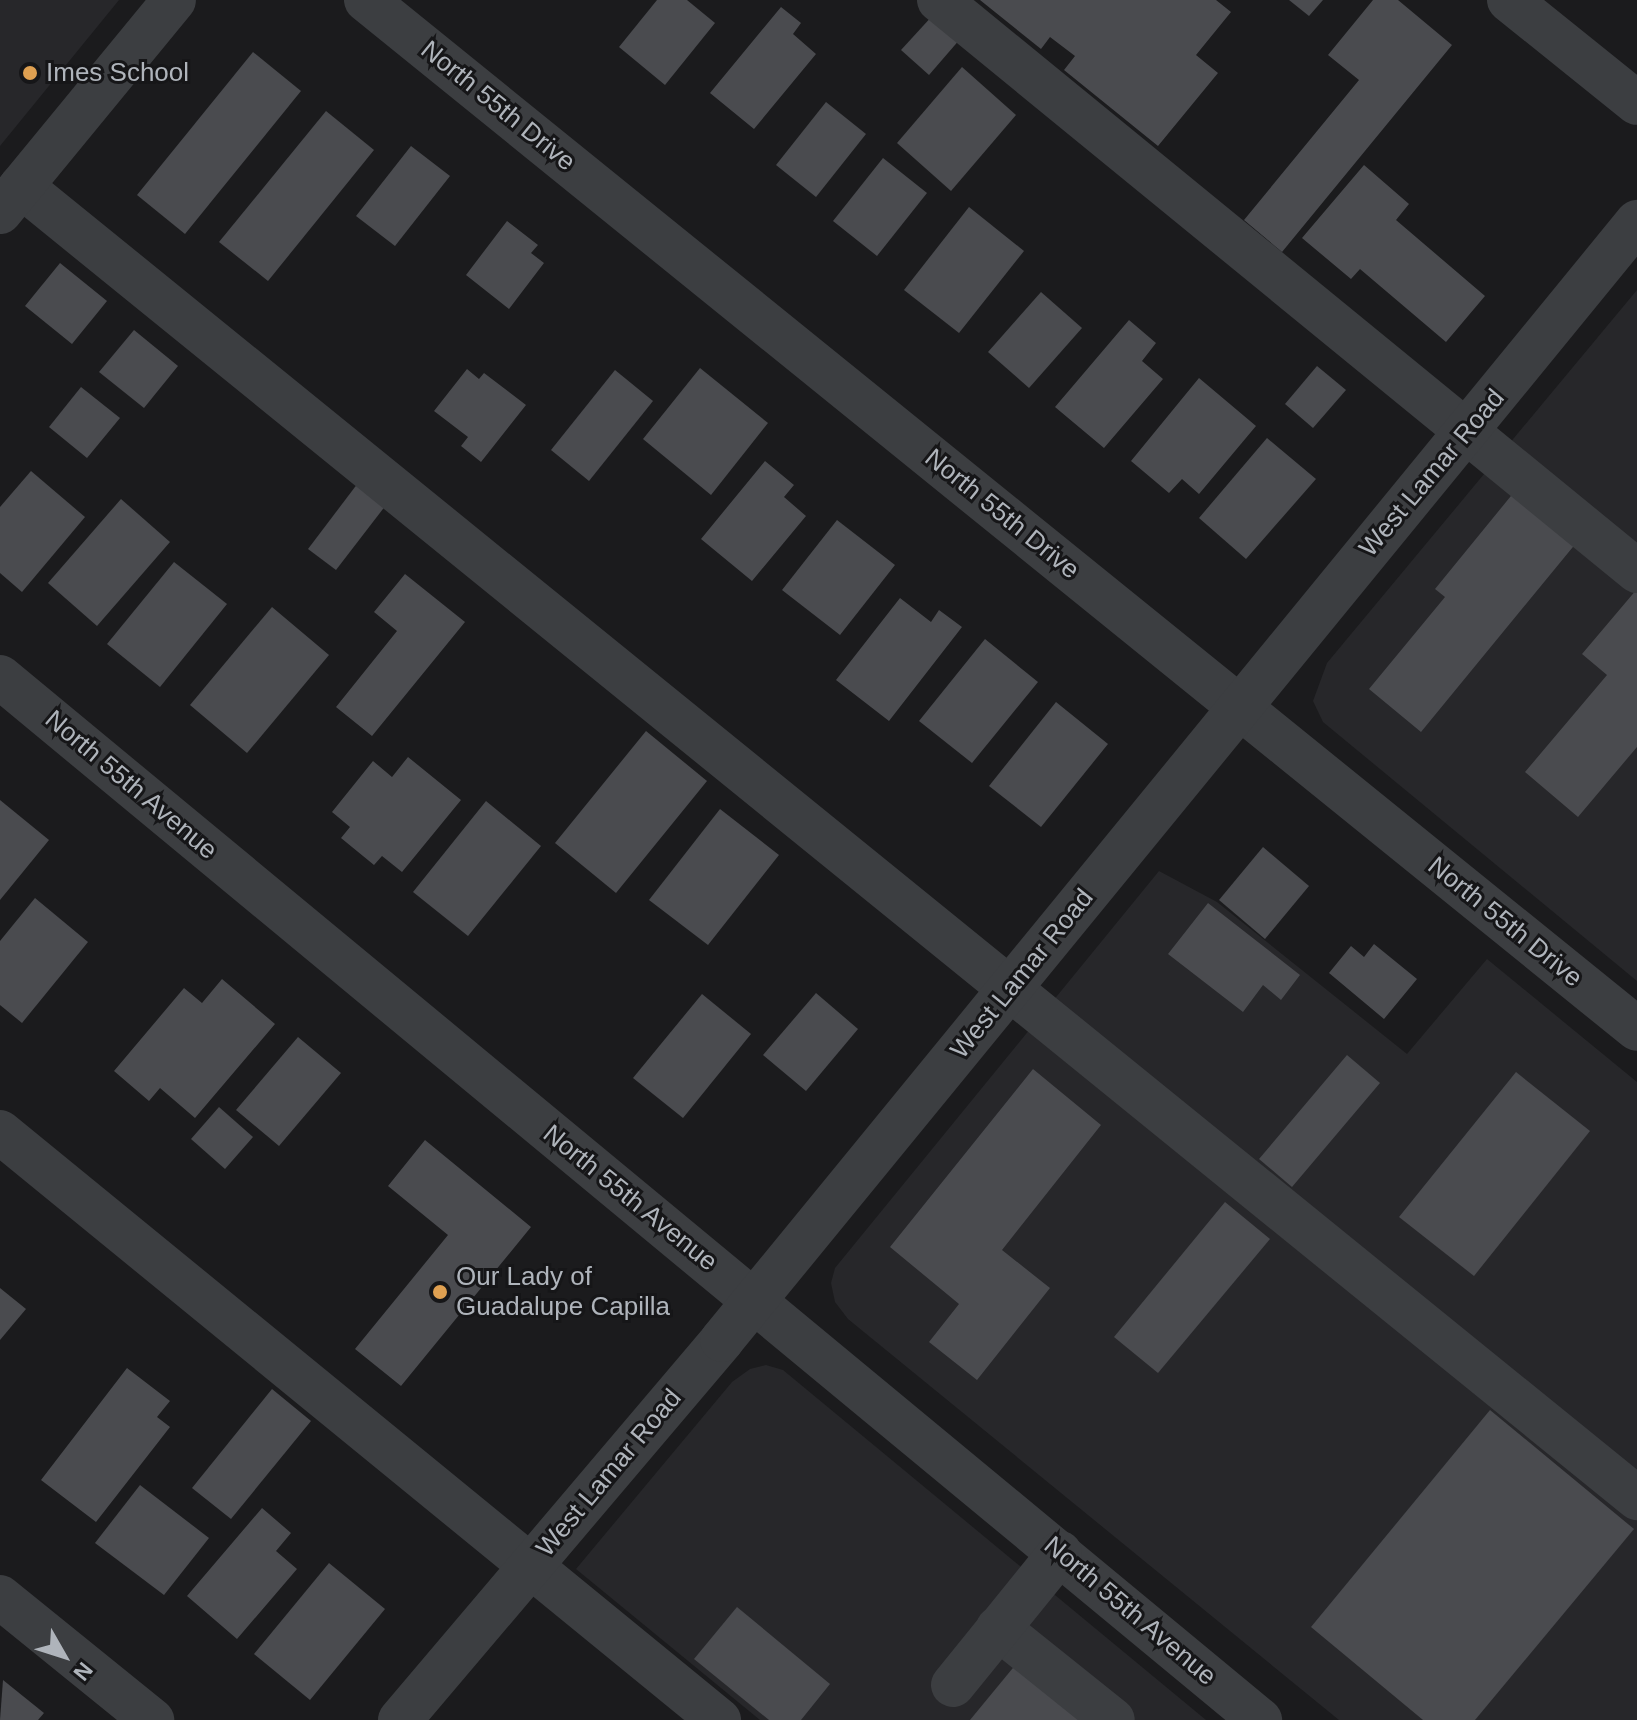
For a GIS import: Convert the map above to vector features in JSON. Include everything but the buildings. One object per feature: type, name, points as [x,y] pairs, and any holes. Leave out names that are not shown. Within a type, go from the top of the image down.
[{"type":"street","points":[[174,0],[11,199],[1012,986],[1637,1498]]},
{"type":"street","name":"North 55th Drive","points":[[366,0],[1637,1029]]},
{"type":"street","points":[[939,0],[1637,571]]},
{"type":"street","points":[[1509,0],[1637,103]]},
{"type":"street","name":"West Lamar Road","points":[[400,1720],[754,1301],[1637,222]]},
{"type":"street","name":"North 55th Avenue","points":[[0,677],[1060,1553],[1246,1715]]},
{"type":"street","points":[[0,1132],[719,1720]]},
{"type":"street","points":[[953,1685],[1060,1553]]},
{"type":"street","points":[[0,1597],[152,1720]]},
{"type":"street","points":[[998,1628],[1113,1720]]},
{"type":"shaded area","name":"Imes School","points":[[0,0],[119,0],[0,146]]},
{"type":"shaded area","points":[[1637,290],[1637,981],[1323,722],[1313,701],[1327,663]]},
{"type":"shaded area","points":[[1159,871],[1217,902],[1407,1054],[1487,959],[1637,1082],[1637,1720],[1339,1720],[848,1319],[835,1302],[831,1283],[835,1268]]},
{"type":"shaded area","points":[[766,1365],[783,1370],[1206,1720],[760,1720],[576,1569],[732,1382],[750,1369]]},
{"type":"place","name":"Imes School","points":[[30,73]]},
{"type":"place","name":"Our Lady of Guadalupe Capilla","points":[[440,1292]]}]
